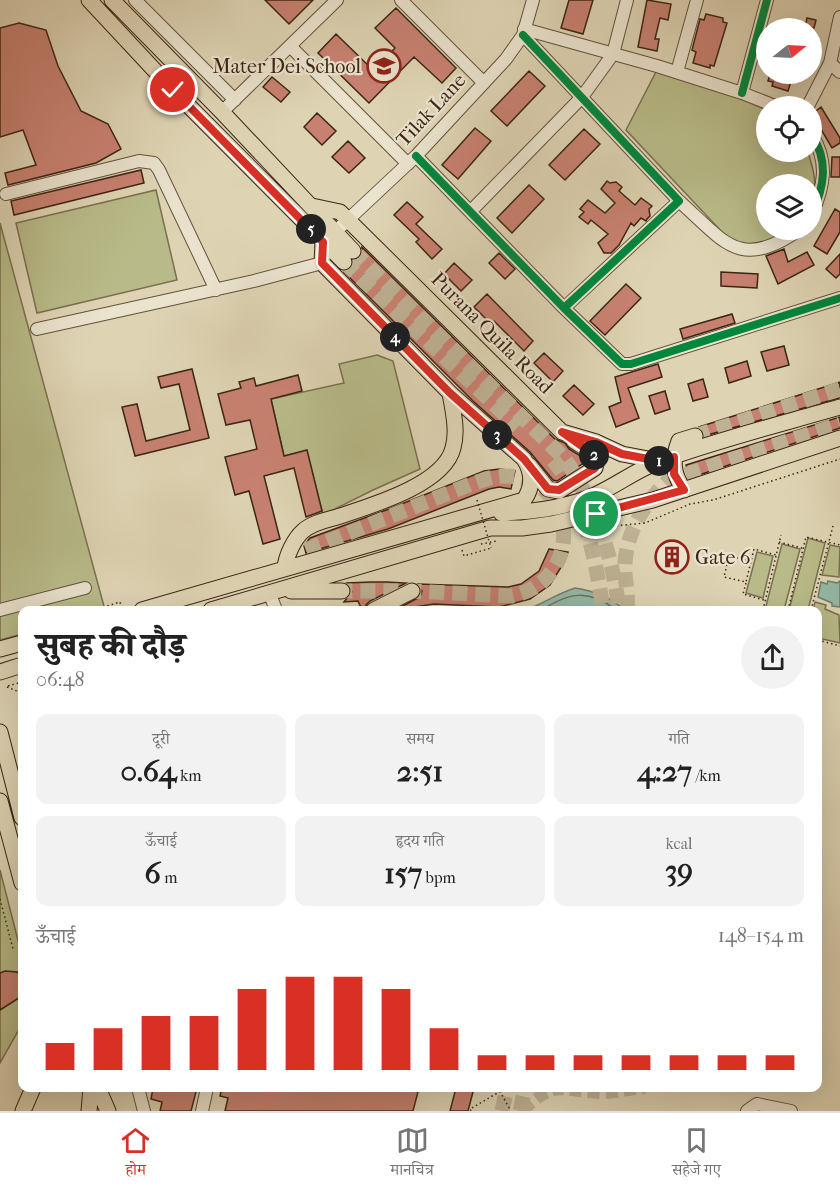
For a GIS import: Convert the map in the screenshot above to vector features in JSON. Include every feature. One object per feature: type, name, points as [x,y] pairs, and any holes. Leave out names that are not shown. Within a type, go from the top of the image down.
[{"type":"main road","points":[[89,0],[173,90],[323,242],[349,256],[336,231],[112,0]]},
{"type":"main road","name":"Purana Quila Road","points":[[312,206],[340,212],[348,219],[562,432],[596,442],[622,454],[666,459]]},
{"type":"main road","points":[[323,242],[322,263],[450,393],[524,459],[546,487],[553,491],[561,489],[595,468],[597,462],[593,454],[562,432]]},
{"type":"main road","points":[[285,568],[286,559],[303,531],[425,482],[444,466],[453,449],[455,421],[450,393]]},
{"type":"main road","points":[[475,508],[531,511],[566,505],[595,495],[627,476],[666,459],[840,407]]},
{"type":"main road","points":[[666,459],[679,441],[695,436]]},
{"type":"main road","points":[[239,606],[271,592],[490,528],[522,528],[551,524],[653,500],[840,438]]},
{"type":"main road","points":[[156,606],[475,508],[524,500],[531,483],[530,470],[524,459]]},
{"type":"main road","points":[[666,459],[684,490]]},
{"type":"main road","points":[[285,568],[306,550]]},
{"type":"main road","points":[[271,592],[342,591]]},
{"type":"main road","points":[[382,606],[412,591]]},
{"type":"main road","points":[[0,649],[18,644]]},
{"type":"main road","points":[[0,672],[18,667]]},
{"type":"main road","points":[[0,732],[18,802]]},
{"type":"main road","points":[[0,801],[18,868]]},
{"type":"main road","points":[[23,1111],[31,1092]]},
{"type":"main road","points":[[89,1111],[91,1092]]},
{"type":"main road","points":[[101,1092],[108,1111]]},
{"type":"street","points":[[222,112],[337,0]]},
{"type":"street","points":[[401,0],[484,83]]},
{"type":"street","name":"Tilak Lane","points":[[336,231],[412,160],[506,59],[524,32],[533,0]]},
{"type":"street","points":[[471,211],[582,97],[613,54],[627,0]]},
{"type":"street","points":[[678,72],[697,0]]},
{"type":"street","points":[[742,93],[767,0]]},
{"type":"street","points":[[130,19],[142,2],[235,100]]},
{"type":"street","points":[[813,96],[830,63],[840,17]]},
{"type":"street","points":[[524,32],[678,72],[756,99]]},
{"type":"street","points":[[524,32],[679,201],[721,238],[735,247],[752,251],[765,249],[783,240]]},
{"type":"street","points":[[290,46],[412,160],[471,211],[618,363],[625,365],[840,298]]},
{"type":"street","points":[[830,63],[840,72]]},
{"type":"street","points":[[6,194],[139,161],[154,163],[216,290]]},
{"type":"street","points":[[821,162],[822,188]]},
{"type":"street","points":[[564,308],[679,201]]},
{"type":"street","points":[[38,329],[216,290],[322,263]]},
{"type":"street","points":[[0,610],[85,588]]},
{"type":"street","points":[[271,592],[275,606]]},
{"type":"street","points":[[139,1092],[144,1111]]},
{"type":"street","points":[[202,1111],[206,1092]]},
{"type":"street","points":[[747,1111],[757,1104],[791,1111]]},
{"type":"path","points":[[464,556],[491,548],[475,508]]},
{"type":"path","points":[[812,606],[833,526]]},
{"type":"path","points":[[764,606],[781,535]]},
{"type":"path","points":[[789,606],[806,537],[840,545]]},
{"type":"path","points":[[779,542],[803,548]]},
{"type":"path","points":[[765,600],[743,594],[751,561],[754,549],[776,555]]},
{"type":"path","points":[[746,582],[724,577],[729,556],[751,561]]},
{"type":"path","points":[[107,606],[120,602],[121,606]]},
{"type":"path","points":[[822,641],[840,646]]},
{"type":"path","points":[[18,683],[7,687],[18,691]]},
{"type":"path","points":[[0,899],[13,949]]},
{"type":"path","points":[[471,1111],[470,1109],[498,1092]]},
{"type":"path","points":[[501,1092],[509,1108],[508,1111]]},
{"type":"shaded area","points":[[658,68],[756,105],[756,162],[811,162],[814,174],[756,174],[756,240],[776,240],[758,251],[734,242],[722,232],[626,130]]},
{"type":"shaded area","points":[[156,190],[177,280],[37,313],[16,223]]},
{"type":"shaded area","points":[[0,223],[104,606],[18,606],[18,635],[0,640]]},
{"type":"shaded area","points":[[377,355],[393,361],[420,469],[323,515],[307,451],[284,456],[271,399],[344,383],[339,364]]},
{"type":"shaded area","points":[[808,538],[825,543],[809,606],[790,606]]},
{"type":"shaded area","points":[[782,544],[800,549],[785,606],[766,606]]},
{"type":"shaded area","points":[[830,545],[840,547],[839,577],[822,575]]},
{"type":"shaded area","points":[[757,552],[773,556],[763,598],[746,593]]},
{"type":"shaded area","points":[[815,602],[826,605],[825,609],[839,615],[840,643],[822,639],[822,606],[814,606]]},
{"type":"shaded area","points":[[0,870],[18,940],[18,1031],[0,1063]]},
{"type":"water","points":[[828,581],[837,583],[840,581],[840,607],[832,606],[832,603],[818,597],[821,582],[827,584]]},
{"type":"water","points":[[575,588],[589,591],[602,595],[620,606],[536,606]]},
{"type":"building","points":[[265,0],[313,0],[289,24]]},
{"type":"building","points":[[569,0],[593,0],[583,34],[561,28]]},
{"type":"building","points":[[647,0],[671,4],[668,20],[660,18],[655,39],[659,39],[657,51],[638,47]]},
{"type":"building","points":[[396,8],[456,68],[442,83],[414,57],[369,103],[318,53],[336,34],[373,70],[395,48],[375,28]]},
{"type":"building","points":[[706,14],[723,18],[723,22],[727,23],[714,66],[710,65],[710,68],[693,63],[696,52],[692,50],[700,19],[704,20]]},
{"type":"building","points":[[19,23],[46,30],[58,66],[81,111],[108,124],[121,149],[96,163],[8,185],[5,173],[36,165],[23,130],[0,137],[0,28]]},
{"type":"building","points":[[529,71],[545,86],[507,126],[491,111]]},
{"type":"building","points":[[272,77],[290,92],[281,102],[263,87]]},
{"type":"building","points":[[772,84],[790,84],[788,91],[772,86]]},
{"type":"building","points":[[822,109],[840,138],[840,143],[832,148],[822,131]]},
{"type":"building","points":[[317,113],[336,131],[322,145],[304,127]]},
{"type":"building","points":[[475,128],[491,141],[458,179],[442,165]]},
{"type":"building","points":[[584,129],[600,144],[565,180],[549,165]]},
{"type":"building","points":[[348,141],[365,158],[349,173],[332,157]]},
{"type":"building","points":[[832,157],[840,157],[840,177],[831,177]]},
{"type":"building","points":[[141,170],[144,183],[14,215],[11,201]]},
{"type":"building","points":[[607,181],[616,182],[622,187],[619,191],[635,205],[641,198],[652,206],[649,209],[650,216],[646,221],[641,218],[634,226],[631,223],[619,245],[611,253],[604,253],[598,243],[608,234],[591,220],[588,224],[579,217],[584,212],[580,209],[588,200],[605,213],[615,203],[601,189]]},
{"type":"building","points":[[529,185],[544,199],[512,233],[497,218]]},
{"type":"building","points":[[407,202],[423,217],[416,224],[442,249],[432,259],[416,242],[419,239],[394,215]]},
{"type":"building","points":[[835,209],[840,212],[840,232],[827,254],[814,246],[817,240],[822,240],[822,232]]},
{"type":"building","points":[[362,247],[555,439],[565,443],[585,462],[557,481],[553,480],[530,452],[473,401],[344,272],[360,258]]},
{"type":"building","points":[[784,249],[788,262],[807,252],[814,265],[778,284],[766,256]]},
{"type":"building","points":[[499,253],[515,269],[505,279],[489,263]]},
{"type":"building","points":[[840,254],[840,274],[836,278],[826,269]]},
{"type":"building","points":[[454,263],[472,280],[461,291],[444,274]]},
{"type":"building","points":[[721,272],[758,274],[757,288],[721,286]]},
{"type":"building","points":[[626,284],[641,298],[605,335],[590,321]]},
{"type":"building","points":[[487,294],[533,341],[524,351],[494,321],[491,324],[474,307]]},
{"type":"building","points":[[732,314],[735,323],[683,339],[680,329]]},
{"type":"building","points":[[784,346],[789,365],[767,371],[761,352]]},
{"type":"building","points":[[544,353],[563,371],[553,382],[534,363]]},
{"type":"building","points":[[747,361],[751,376],[729,383],[725,368]]},
{"type":"building","points":[[658,364],[662,377],[628,388],[639,418],[616,427],[609,407],[621,402],[615,377]]},
{"type":"building","points":[[192,369],[209,438],[135,456],[122,407],[137,404],[146,441],[190,430],[179,384],[161,388],[158,377]]},
{"type":"building","points":[[298,375],[302,391],[271,399],[284,456],[307,450],[322,511],[306,517],[294,468],[264,476],[280,539],[263,544],[249,491],[235,495],[225,457],[257,449],[250,420],[226,425],[218,394],[241,388],[239,382],[254,378],[256,386]]},
{"type":"building","points":[[703,379],[708,397],[693,401],[688,384]]},
{"type":"building","points":[[840,382],[839,398],[704,436],[699,427]]},
{"type":"building","points":[[574,385],[594,404],[583,415],[563,396]]},
{"type":"building","points":[[665,391],[670,409],[655,414],[649,396]]},
{"type":"building","points":[[840,417],[840,428],[690,478],[686,465]]},
{"type":"building","points":[[499,469],[515,471],[511,489],[499,487],[489,489],[388,529],[306,553],[304,546],[310,538],[484,471]]},
{"type":"building","points":[[549,549],[568,552],[550,585],[530,599],[503,606],[434,604],[403,606],[420,597],[422,591],[418,584],[508,587],[521,584],[539,571]]},
{"type":"building","points":[[347,583],[406,583],[370,601],[366,606],[360,606],[358,601],[344,602],[352,592]]},
{"type":"building","points":[[5,971],[18,973],[18,999],[0,1010],[0,973]]},
{"type":"building","points":[[152,1092],[196,1092],[191,1111],[160,1111],[162,1102],[151,1099]]},
{"type":"building","points":[[221,1092],[418,1092],[413,1111],[225,1111],[228,1098],[220,1096]]},
{"type":"building","points":[[455,1092],[473,1092],[468,1111],[450,1111]]},
{"type":"tunnel","points":[[353,251],[564,458],[585,493],[601,531],[612,570],[618,606]]},
{"type":"tunnel","points":[[344,262],[518,427]]},
{"type":"tunnel","points":[[695,436],[840,389]]},
{"type":"tunnel","points":[[627,606],[625,563],[629,539],[645,507],[669,480],[840,424]]},
{"type":"tunnel","points":[[553,460],[573,492],[587,531],[602,606]]},
{"type":"tunnel","points":[[306,550],[471,484],[495,477],[528,480],[546,492],[558,509],[563,530],[562,551],[553,570],[536,586],[512,596],[412,591],[342,591]]},
{"type":"tunnel","points":[[502,1111],[506,1092]]},
{"type":"tunnel","points":[[520,1111],[524,1092]]},
{"type":"tunnel","points":[[523,1111],[543,1094],[549,1092]]},
{"type":"tunnel","points":[[589,1092],[613,1092]]},
{"type":"cycle path","points":[[742,93],[767,0]]},
{"type":"cycle path","points":[[523,35],[679,201],[564,308]]},
{"type":"cycle path","points":[[416,156],[564,308],[622,364],[631,364],[840,298]]},
{"type":"cycle path","points":[[822,160],[822,184]]},
{"type":"place","name":"Mater Dei School","points":[[384,66]]},
{"type":"place","name":"Gate 6","points":[[672,557]]},
{"type":"route","points":[[173,90],[323,242],[322,263],[450,393],[524,459],[548,489],[559,490],[595,468],[597,462],[593,454],[562,432],[596,442],[622,454],[659,461],[674,457],[674,474],[684,490],[596,514]]}]
